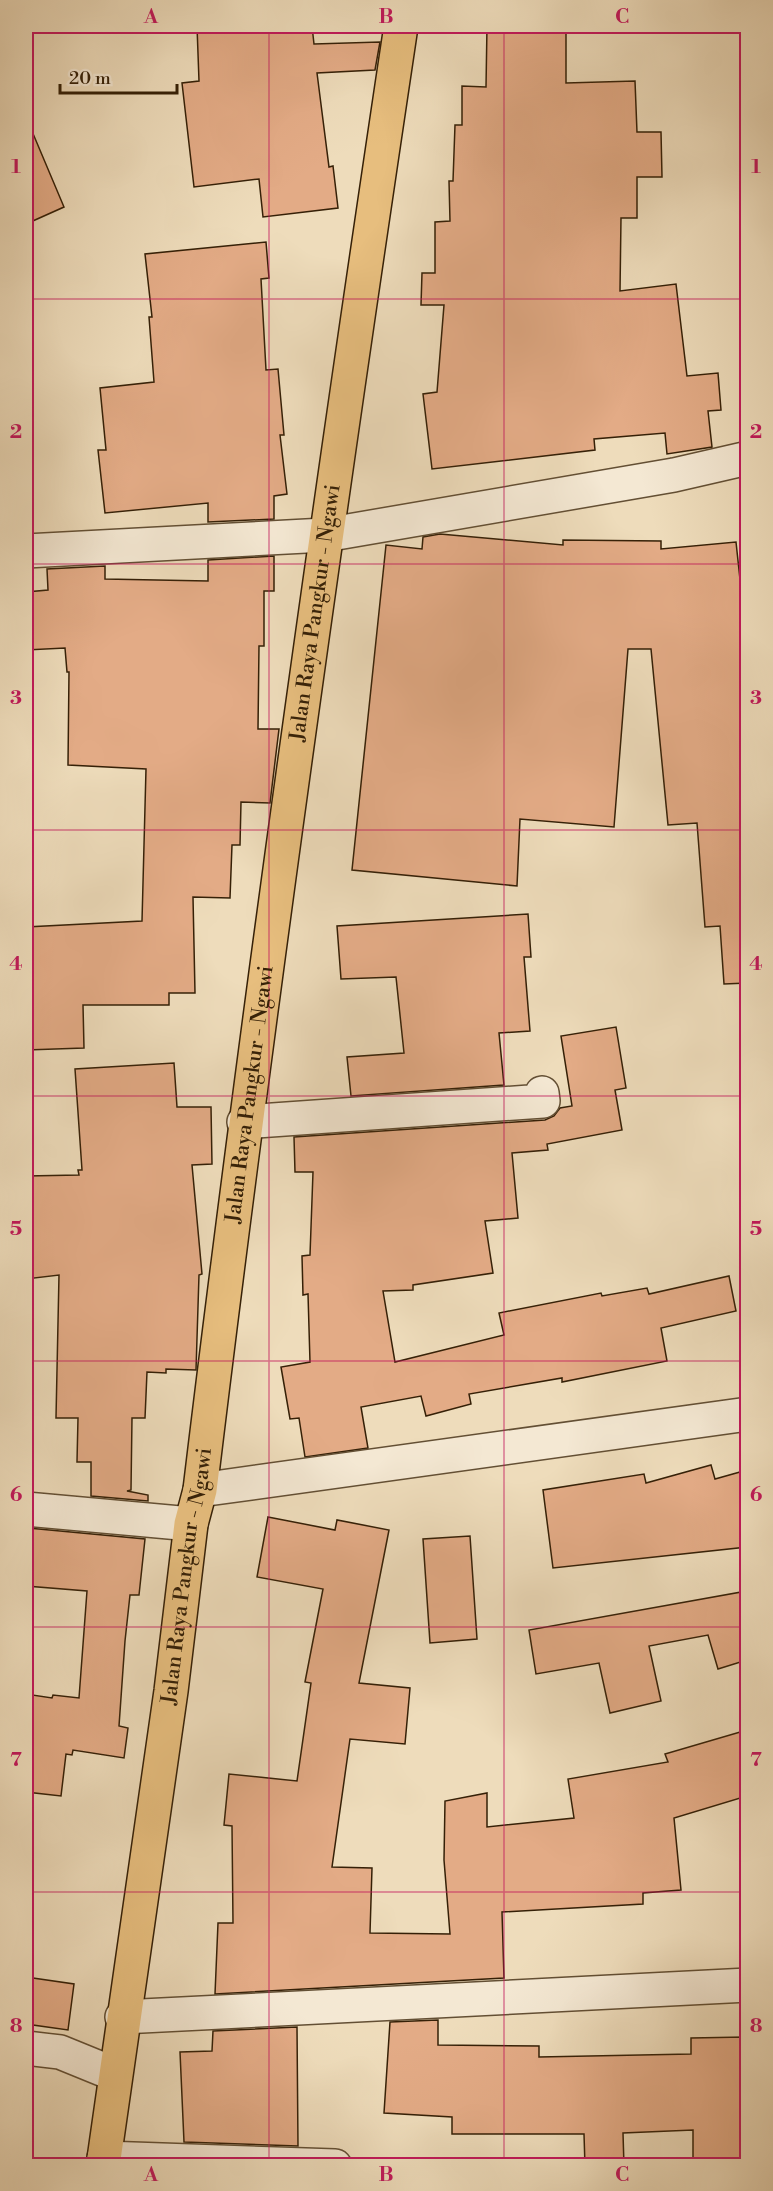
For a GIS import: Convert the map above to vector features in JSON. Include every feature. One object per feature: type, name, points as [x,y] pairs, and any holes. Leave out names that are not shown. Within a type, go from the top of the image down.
[{"type":"main road","name":"Jalan Raya Pangkur - Ngawi","points":[[103,2162],[122,2017],[171,1691],[191,1524],[200,1490],[244,1122],[325,535],[401,26]]},
{"type":"street","points":[[26,551],[325,535],[674,474],[747,458]]},
{"type":"street","points":[[244,1122],[543,1101],[542,1093]]},
{"type":"street","points":[[200,1490],[747,1414]]},
{"type":"street","points":[[26,1509],[191,1524]]},
{"type":"street","points":[[122,2017],[747,1985]]},
{"type":"street","points":[[26,2048],[60,2052],[114,2074]]},
{"type":"street","points":[[103,2162],[335,2166]]},
{"type":"building","points":[[197,26],[312,26],[314,44],[380,42],[375,70],[317,73],[329,167],[333,166],[338,208],[263,217],[259,179],[194,187],[182,83],[199,81]]},
{"type":"building","points":[[487,26],[566,26],[566,83],[635,81],[637,132],[661,132],[662,177],[637,177],[637,218],[621,218],[620,291],[676,284],[687,376],[718,373],[721,410],[708,411],[712,447],[667,454],[665,433],[594,439],[595,450],[432,469],[423,394],[437,392],[444,305],[421,305],[422,273],[435,273],[435,222],[450,221],[449,181],[453,181],[455,125],[462,125],[462,86],[486,87]]},
{"type":"building","points":[[26,117],[64,207],[26,224]]},
{"type":"building","points":[[266,242],[269,278],[261,279],[266,370],[278,369],[284,435],[280,435],[287,494],[274,496],[274,519],[208,522],[208,503],[105,513],[98,450],[106,450],[100,388],[154,382],[149,317],[152,317],[145,254]]},
{"type":"building","points":[[440,534],[563,545],[563,540],[661,541],[661,549],[736,542],[747,645],[747,983],[724,984],[720,926],[705,927],[697,823],[668,825],[651,649],[628,649],[614,827],[520,819],[517,886],[352,870],[386,545],[422,549],[423,537]]},
{"type":"building","points":[[274,556],[274,591],[264,591],[264,646],[259,646],[258,729],[279,729],[270,803],[241,802],[240,845],[232,845],[230,898],[193,897],[195,993],[169,993],[169,1005],[83,1005],[84,1048],[26,1050],[26,927],[142,921],[146,769],[68,765],[69,672],[67,672],[65,648],[26,650],[26,592],[48,590],[47,569],[105,566],[105,579],[208,581],[208,560]]},
{"type":"building","points":[[528,914],[531,957],[524,957],[530,1031],[499,1033],[504,1085],[351,1096],[347,1057],[404,1053],[396,977],[341,979],[337,926]]},
{"type":"building","points":[[616,1027],[626,1088],[615,1090],[622,1130],[547,1144],[548,1150],[512,1153],[518,1218],[485,1221],[493,1273],[413,1285],[413,1290],[383,1291],[395,1362],[504,1335],[499,1313],[601,1293],[602,1296],[647,1288],[649,1294],[729,1276],[736,1311],[661,1328],[667,1361],[562,1382],[562,1378],[469,1394],[471,1404],[426,1416],[421,1396],[361,1407],[368,1448],[305,1457],[299,1418],[290,1419],[281,1367],[310,1362],[308,1294],[303,1295],[302,1256],[310,1255],[313,1172],[295,1172],[294,1137],[545,1120],[554,1116],[560,1108],[572,1106],[561,1036]]},
{"type":"building","points":[[174,1063],[177,1107],[211,1107],[212,1164],[192,1165],[202,1274],[199,1275],[196,1370],[166,1369],[166,1373],[147,1372],[145,1418],[132,1418],[131,1490],[127,1491],[148,1495],[148,1501],[91,1496],[91,1462],[77,1462],[78,1418],[56,1418],[59,1275],[26,1279],[26,1176],[79,1175],[78,1170],[82,1170],[75,1069]]},
{"type":"building","points":[[711,1465],[715,1479],[747,1470],[747,1547],[553,1568],[543,1490],[644,1474],[646,1483]]},
{"type":"building","points":[[268,1517],[335,1530],[337,1520],[389,1530],[359,1683],[410,1688],[405,1744],[350,1739],[332,1867],[372,1868],[370,1933],[450,1934],[444,1860],[445,1801],[487,1793],[487,1827],[574,1818],[568,1779],[668,1762],[665,1754],[747,1730],[747,1796],[674,1818],[681,1890],[643,1893],[643,1904],[502,1912],[504,1978],[215,1994],[218,1923],[233,1923],[232,1826],[224,1825],[229,1774],[297,1781],[311,1683],[305,1682],[323,1589],[257,1577]]},
{"type":"building","points":[[28,1528],[145,1539],[139,1595],[130,1595],[125,1641],[119,1726],[128,1728],[124,1758],[73,1750],[72,1755],[66,1754],[61,1796],[26,1792],[26,1694],[52,1698],[53,1695],[79,1698],[87,1591],[26,1586]]},
{"type":"building","points":[[470,1536],[477,1639],[430,1643],[423,1539]]},
{"type":"building","points":[[747,1591],[747,1660],[718,1669],[708,1635],[649,1646],[661,1701],[610,1713],[599,1663],[536,1674],[529,1630]]},
{"type":"building","points":[[26,1977],[74,1984],[68,2030],[26,2024]]},
{"type":"building","points":[[438,2020],[438,2045],[539,2046],[539,2057],[691,2054],[691,2038],[745,2037],[747,2162],[693,2162],[693,2130],[623,2133],[624,2166],[585,2166],[584,2134],[452,2134],[452,2117],[384,2113],[390,2022]]},
{"type":"building","points":[[297,2027],[298,2146],[184,2142],[180,2052],[212,2051],[213,2031]]}]
